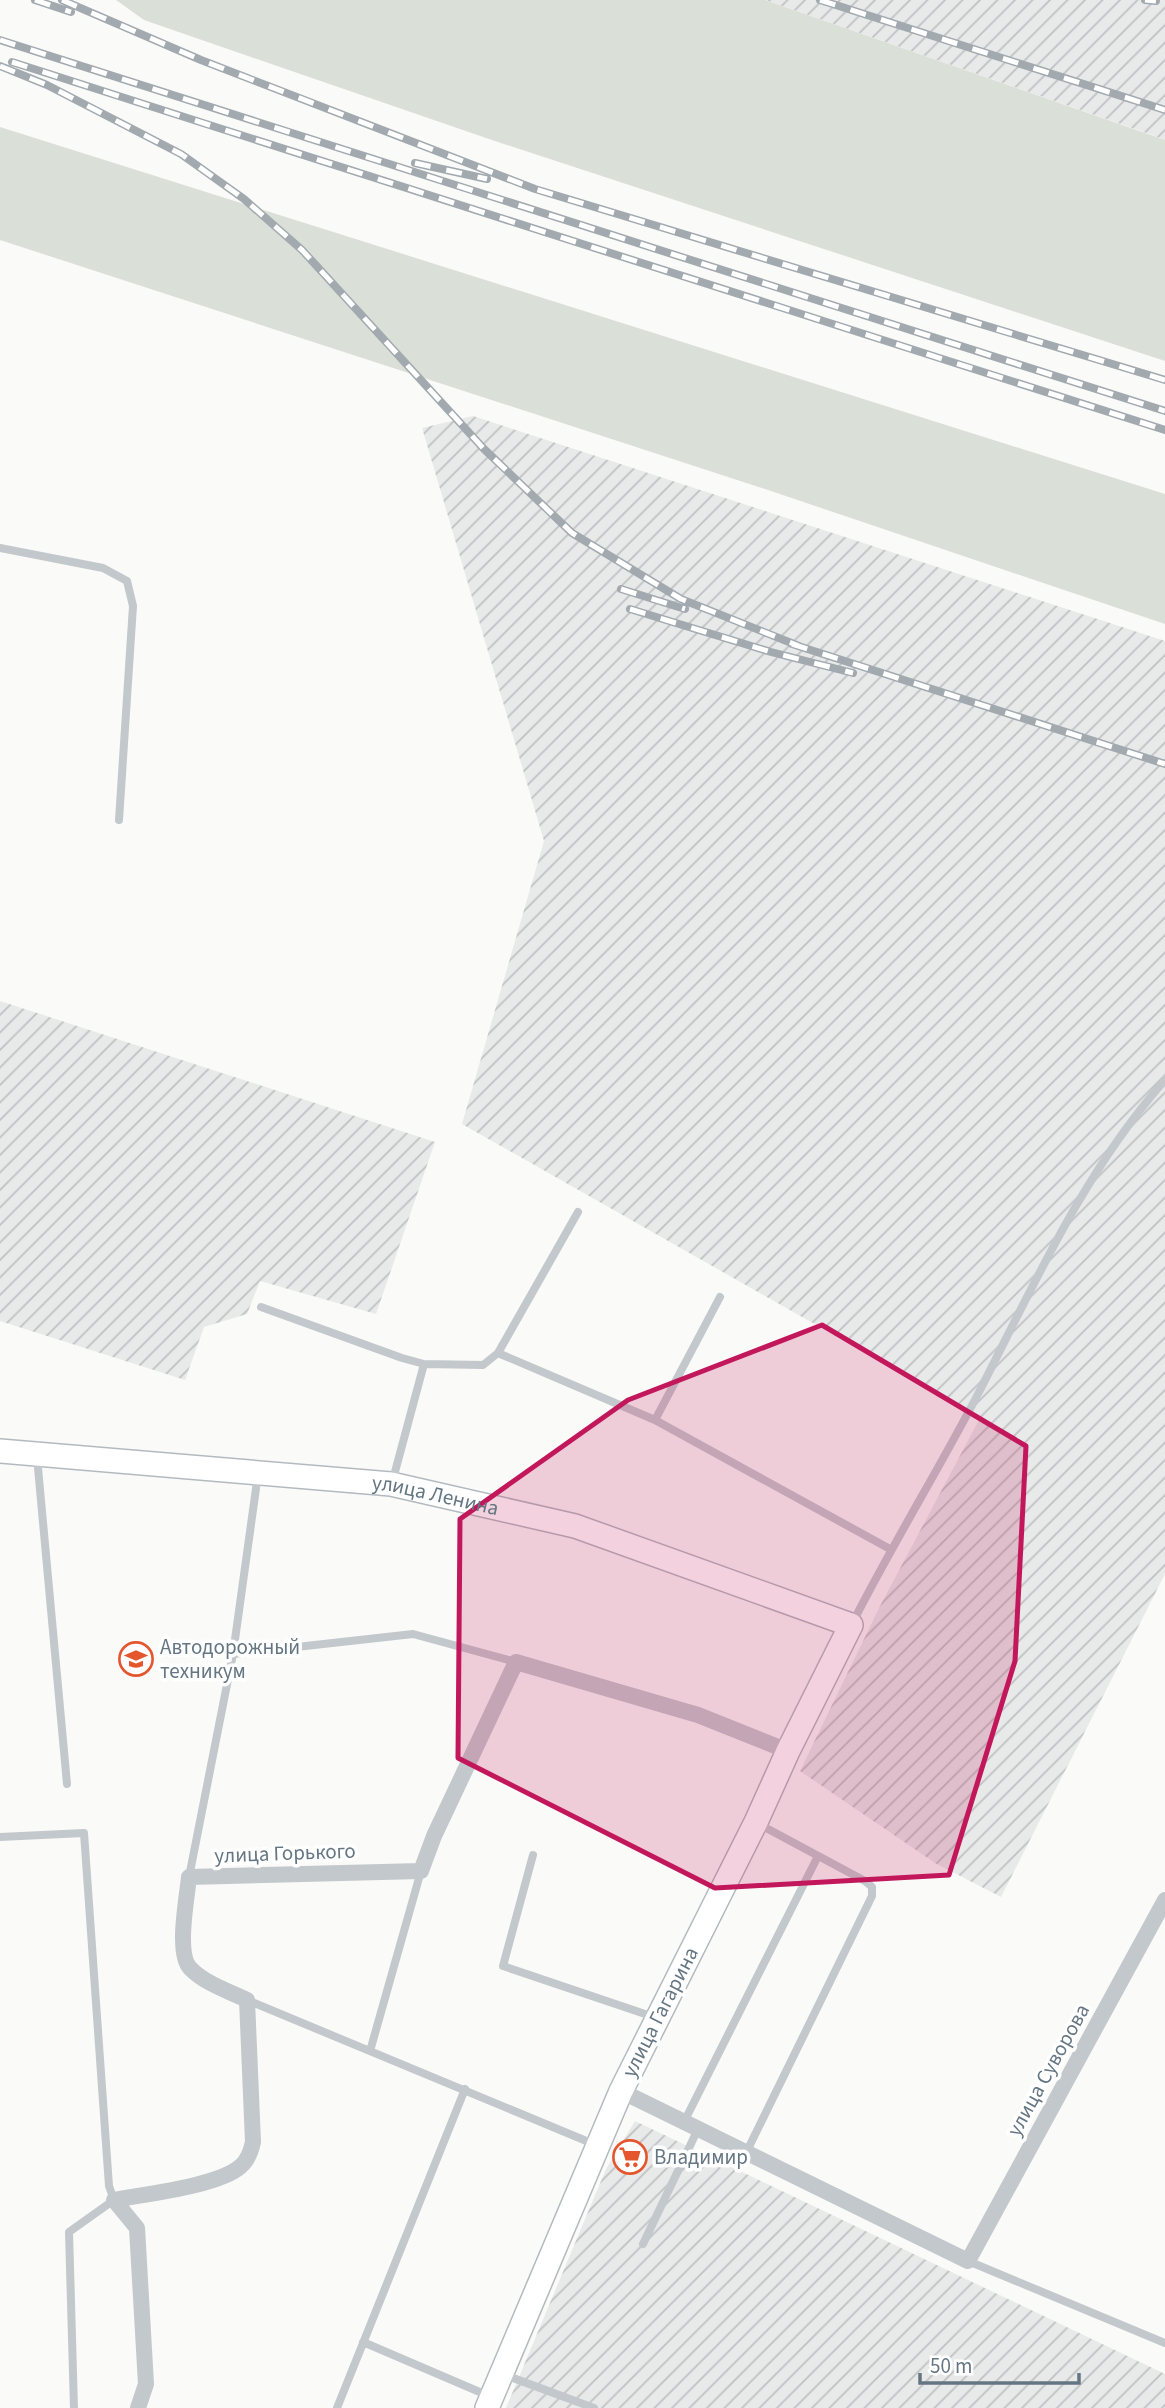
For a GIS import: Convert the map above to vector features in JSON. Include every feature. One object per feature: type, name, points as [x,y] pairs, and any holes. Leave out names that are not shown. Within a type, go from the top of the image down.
[{"type":"street","name":"улица Ленина","points":[[0,1451],[391,1484],[575,1526],[851,1625]]},
{"type":"street","name":"улица Гагарина","points":[[490,2402],[621,2091],[851,1625]]},
{"type":"street","points":[[421,1871],[434,1836],[516,1662],[698,1715],[788,1751]]},
{"type":"street","name":"улица Горького","points":[[247,2000],[200,1977],[187,1966],[183,1951],[189,1877],[421,1871]]},
{"type":"street","name":"улица Суворова","points":[[968,2261],[1165,1900]]},
{"type":"street","points":[[138,2408],[146,2384],[136,2228],[114,2200],[221,2178],[243,2164],[250,2154],[253,2142],[247,2000]]},
{"type":"street","points":[[621,2091],[968,2261]]},
{"type":"lane","points":[[0,548],[103,568],[127,582],[133,606],[119,820]]},
{"type":"lane","points":[[851,1625],[890,1549],[977,1395],[1048,1253],[1090,1179],[1119,1137],[1165,1080]]},
{"type":"lane","points":[[261,1307],[424,1364],[483,1365],[498,1353],[578,1212]]},
{"type":"lane","points":[[655,1420],[720,1297]]},
{"type":"lane","points":[[498,1353],[655,1420],[890,1549]]},
{"type":"lane","points":[[391,1484],[424,1364]]},
{"type":"lane","points":[[37,1454],[67,1784]]},
{"type":"lane","points":[[189,1877],[233,1654],[258,1474]]},
{"type":"lane","points":[[233,1654],[413,1634],[516,1662]]},
{"type":"lane","points":[[746,2153],[872,1896],[872,1887],[865,1881],[756,1822]]},
{"type":"lane","points":[[0,1837],[84,1833],[109,2186],[114,2200],[69,2232],[74,2408]]},
{"type":"lane","points":[[533,1855],[503,1966],[657,2018]]},
{"type":"lane","points":[[643,2244],[691,2125],[818,1856]]},
{"type":"lane","points":[[370,2051],[421,1871]]},
{"type":"lane","points":[[247,2000],[599,2146]]},
{"type":"lane","points":[[337,2408],[465,2089]]},
{"type":"lane","points":[[968,2261],[1165,2343]]},
{"type":"lane","points":[[363,2342],[490,2402]]},
{"type":"lane","points":[[502,2374],[594,2408]]},
{"type":"highlighted area","points":[[822,1325],[1026,1446],[1015,1661],[949,1875],[715,1888],[458,1758],[460,1519],[628,1400]]},
{"type":"shaded area","points":[[116,0],[765,0],[1165,140],[1165,361],[489,139],[144,20]]},
{"type":"shaded area","points":[[765,0],[1165,0],[1165,140],[1152,135]]},
{"type":"shaded area","points":[[0,127],[1165,494],[1165,624],[765,489],[0,240]]},
{"type":"shaded area","points":[[473,416],[1165,641],[1165,1574],[1001,1897],[935,1863],[800,1771],[879,1608],[980,1418],[462,1124],[544,841],[422,428]]},
{"type":"shaded area","points":[[0,1001],[435,1142],[376,1314],[260,1281],[247,1314],[204,1327],[185,1380],[0,1321]]},
{"type":"shaded area","points":[[635,2121],[1165,2374],[1165,2408],[506,2408],[606,2169]]},
{"type":"railway","points":[[35,0],[71,12]]},
{"type":"railway","points":[[62,0],[201,60],[535,189],[1165,380]]},
{"type":"railway","points":[[820,0],[1165,110]]},
{"type":"railway","points":[[1145,0],[1156,1]]},
{"type":"railway","points":[[0,40],[1165,411]]},
{"type":"railway","points":[[12,62],[1165,430]]},
{"type":"railway","points":[[0,66],[47,85],[181,154],[244,199],[302,250],[484,449],[572,533],[681,599],[799,646]]},
{"type":"railway","points":[[415,163],[487,179]]},
{"type":"railway","points":[[621,589],[685,609]]},
{"type":"railway","points":[[630,609],[771,652],[853,673]]},
{"type":"railway","points":[[792,644],[1165,764]]},
{"type":"place","name":"Автодорожный техникум","points":[[136,1659]]},
{"type":"place","name":"Владимир","points":[[630,2157]]}]
